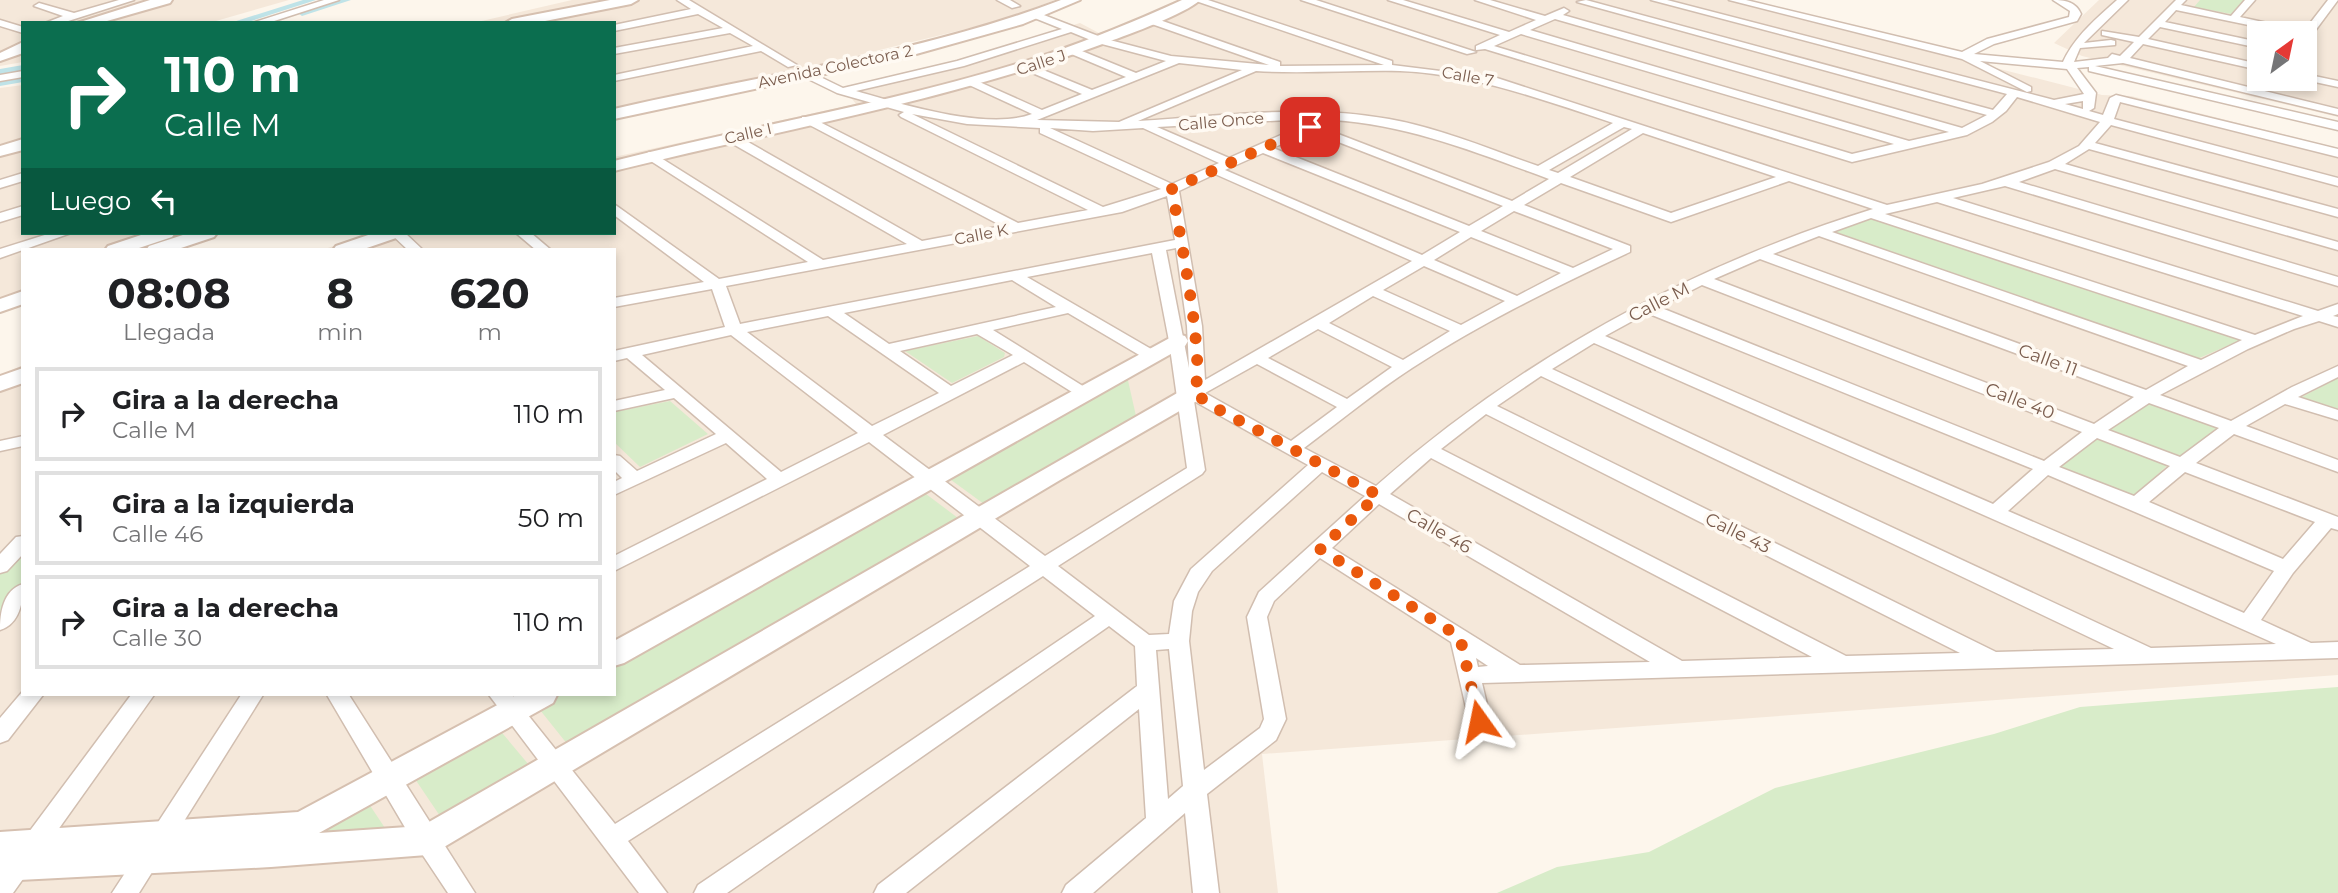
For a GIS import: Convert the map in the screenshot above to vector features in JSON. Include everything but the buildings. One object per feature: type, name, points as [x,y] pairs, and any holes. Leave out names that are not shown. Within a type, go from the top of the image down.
[{"type":"street","points":[[106,0],[123,2]]},
{"type":"street","points":[[39,6],[78,20],[165,0]]},
{"type":"street","points":[[264,21],[334,0]]},
{"type":"street","points":[[522,21],[631,0]]},
{"type":"street","name":"Calle Once","points":[[682,0],[822,84],[882,102],[967,120],[1017,124],[1038,120],[1113,127],[1334,116],[1421,130],[1671,218],[1791,176]]},
{"type":"street","points":[[1002,0],[1016,3]]},
{"type":"street","name":"Avenida Colectora 2","points":[[616,102],[909,51],[1036,15],[1056,16],[1073,0]]},
{"type":"street","name":"Calle J","points":[[882,102],[1027,67],[1102,41],[1193,0]]},
{"type":"street","points":[[1198,0],[1402,68]]},
{"type":"street","points":[[1306,0],[1471,52]]},
{"type":"street","points":[[1393,0],[1912,146]]},
{"type":"street","points":[[1480,0],[1963,132]]},
{"type":"street","points":[[1568,0],[1996,114]]},
{"type":"street","points":[[1656,0],[2044,100],[2109,121],[2338,182]]},
{"type":"street","points":[[1734,0],[1967,57],[2072,71],[2105,71],[2338,127]]},
{"type":"street","points":[[1967,57],[1966,54],[1976,47],[1994,40],[2042,32],[2073,19],[2076,14],[2074,9],[2058,0]]},
{"type":"street","points":[[2087,114],[2090,93],[2072,71],[2073,49],[2123,0]]},
{"type":"street","points":[[2233,19],[2250,0]]},
{"type":"street","points":[[2316,21],[2333,0]]},
{"type":"street","points":[[78,20],[123,2]]},
{"type":"street","points":[[1433,70],[1583,2]]},
{"type":"street","points":[[2122,60],[2178,3],[2247,22]]},
{"type":"street","points":[[616,28],[698,11]]},
{"type":"street","name":"Calle 7","points":[[1056,16],[1072,29],[1102,41],[1178,60],[1274,70],[1402,68],[1493,80],[1791,176],[1880,211],[2256,340]]},
{"type":"street","points":[[1150,20],[1293,70]]},
{"type":"street","points":[[0,23],[21,29]]},
{"type":"street","points":[[2158,24],[2247,43]]},
{"type":"street","points":[[841,91],[960,64],[1072,29]]},
{"type":"street","points":[[616,51],[730,30]]},
{"type":"street","points":[[2044,100],[2058,96],[2062,85],[2085,53],[2112,37],[2247,65]]},
{"type":"street","points":[[2100,55],[2112,37]]},
{"type":"street","points":[[2137,44],[2140,59],[2155,68]]},
{"type":"street","points":[[1773,78],[1827,45]]},
{"type":"street","points":[[1485,46],[1852,158],[1963,132],[1996,114],[2014,93]]},
{"type":"street","points":[[0,57],[21,47]]},
{"type":"street","points":[[616,78],[761,48]]},
{"type":"street","points":[[1073,51],[1136,77]]},
{"type":"street","points":[[2085,53],[2338,111]]},
{"type":"street","points":[[2085,53],[2122,60]]},
{"type":"street","points":[[1967,57],[2044,100],[2071,101],[2090,97]]},
{"type":"street","points":[[1038,120],[1092,94],[1178,60]]},
{"type":"street","points":[[1027,67],[1092,94]]},
{"type":"street","name":"Avenida Colectora 2","points":[[616,114],[798,69]]},
{"type":"street","points":[[1113,127],[1254,69]]},
{"type":"street","points":[[1146,126],[1274,70]]},
{"type":"street","points":[[0,78],[21,74]]},
{"type":"street","points":[[2317,80],[2338,84]]},
{"type":"street","points":[[613,838],[1196,470],[1181,243],[1172,189],[971,82]]},
{"type":"street","name":"Calle M","points":[[1194,791],[1268,734],[1273,727],[1275,719],[1257,617],[1266,597],[1429,450],[1485,407],[1646,307],[1759,254],[1880,211],[2005,182],[2054,165],[2088,145],[2109,121],[2116,98],[2338,153]]},
{"type":"street","points":[[882,102],[935,131],[1100,211]]},
{"type":"street","name":"Calle I","points":[[616,165],[882,102]]},
{"type":"street","name":"Calle K","points":[[616,303],[823,266],[1144,201],[1334,116]]},
{"type":"street","points":[[806,119],[1014,227]]},
{"type":"street","points":[[935,131],[967,120]]},
{"type":"street","points":[[1540,170],[1623,122]]},
{"type":"street","points":[[1146,126],[1229,163]]},
{"type":"street","points":[[1292,449],[1404,367],[1462,331],[1625,249],[1310,127]]},
{"type":"street","points":[[154,847],[271,852],[427,840],[1189,395],[1318,323],[1420,259],[1643,128]]},
{"type":"street","points":[[730,137],[920,246]]},
{"type":"street","points":[[0,151],[21,145]]},
{"type":"street","points":[[2088,145],[2338,213]]},
{"type":"street","points":[[1262,148],[1573,273]]},
{"type":"street","points":[[649,156],[823,266]]},
{"type":"street","points":[[2054,165],[2338,246]]},
{"type":"street","points":[[1215,170],[1517,301]]},
{"type":"street","points":[[0,184],[21,178]]},
{"type":"street","points":[[2005,182],[2338,282]]},
{"type":"street","points":[[1939,198],[2338,322]]},
{"type":"street","points":[[1144,201],[1165,202],[1176,210]]},
{"type":"street","points":[[616,209],[718,285],[734,330],[929,480],[1145,643],[1179,641]]},
{"type":"street","points":[[0,218],[21,211]]},
{"type":"street","points":[[1820,232],[2200,365]]},
{"type":"street","points":[[0,254],[58,235]]},
{"type":"street","points":[[121,248],[159,235]]},
{"type":"street","points":[[162,248],[201,235]]},
{"type":"street","points":[[348,248],[389,235]]},
{"type":"street","points":[[397,235],[414,248]]},
{"type":"street","points":[[525,235],[542,248]]},
{"type":"street","points":[[623,355],[734,330],[1181,243]]},
{"type":"street","points":[[1158,247],[1186,340]]},
{"type":"street","name":"Calle 11","points":[[1759,254],[2333,463]]},
{"type":"street","points":[[1013,275],[1152,356]]},
{"type":"street","name":"Calle 40","points":[[1702,280],[2333,522]]},
{"type":"street","points":[[0,292],[21,285]]},
{"type":"street","points":[[1371,290],[1462,331]]},
{"type":"street","points":[[0,306],[21,298]]},
{"type":"street","points":[[1646,307],[2136,504],[2286,568]]},
{"type":"street","points":[[888,349],[1070,308]]},
{"type":"street","points":[[1995,512],[2095,429],[2145,395],[2200,365],[2256,340],[2338,309]]},
{"type":"street","points":[[831,311],[950,393]]},
{"type":"street","points":[[1318,323],[1404,367]]},
{"type":"street","points":[[980,329],[1086,393]]},
{"type":"street","points":[[1594,337],[2309,650]]},
{"type":"street","points":[[616,654],[1152,356],[1186,340]]},
{"type":"street","points":[[623,355],[675,393],[780,480]]},
{"type":"street","points":[[616,564],[1024,356]]},
{"type":"street","points":[[1256,358],[1348,406]]},
{"type":"street","points":[[1541,370],[2146,655]]},
{"type":"street","points":[[2136,504],[2183,464],[2232,428],[2338,371]]},
{"type":"street","points":[[0,384],[21,375]]},
{"type":"street","points":[[616,406],[675,393]]},
{"type":"street","name":"Calle 46","points":[[1189,395],[1378,495],[1682,670]]},
{"type":"street","points":[[2284,398],[2338,415]]},
{"type":"street","name":"Calle 43","points":[[1485,407],[1992,659]]},
{"type":"street","points":[[616,488],[727,436]]},
{"type":"street","points":[[0,446],[21,441]]},
{"type":"street","points":[[1429,450],[1844,665]]},
{"type":"street","points":[[616,462],[634,479]]},
{"type":"street","points":[[1206,893],[1179,641],[1180,623],[1194,578],[1320,464]]},
{"type":"street","points":[[2248,623],[2286,568],[2333,522]]},
{"type":"street","points":[[0,566],[21,544]]},
{"type":"street","points":[[1320,549],[1515,673]]},
{"type":"street","points":[[0,623],[21,594]]},
{"type":"street","points":[[706,893],[1109,616]]},
{"type":"street","points":[[1460,637],[1479,721]]},
{"type":"street","points":[[1145,643],[1158,820]]},
{"type":"street","points":[[1469,675],[2338,650]]},
{"type":"street","points":[[887,893],[1149,689]]},
{"type":"street","points":[[0,734],[31,696]]},
{"type":"street","points":[[11,862],[142,696]]},
{"type":"street","points":[[125,893],[251,696]]},
{"type":"street","points":[[339,696],[461,893]]},
{"type":"street","points":[[11,862],[154,847],[302,826],[390,779],[506,703],[538,696]]},
{"type":"street","points":[[506,703],[654,893]]},
{"type":"street","points":[[1110,720],[1132,719],[1152,726]]},
{"type":"street","points":[[1075,893],[1194,791]]},
{"type":"shaded area","points":[[0,0],[289,0],[216,21],[21,21],[21,62],[0,66]]},
{"type":"shaded area","points":[[572,0],[1055,0],[1003,20],[789,72],[616,108],[616,21],[482,21]]},
{"type":"shaded area","points":[[1180,0],[1730,0],[2102,95],[2131,96],[2338,148],[2338,675],[1262,754],[1278,893],[0,893],[0,375],[21,366],[21,696],[616,696],[616,248],[328,248],[365,235],[616,235],[616,157],[856,104],[843,88],[965,59],[1080,23],[1099,33],[1139,19]]},
{"type":"shaded area","points":[[2099,0],[2338,0],[2338,117],[2082,56],[2054,43]]},
{"type":"shaded area","points":[[21,85],[21,235],[184,235],[143,248],[21,248],[21,298],[0,311],[0,88]]},
{"type":"green space","points":[[2200,0],[2244,0],[2231,14],[2194,7]]},
{"type":"green space","points":[[1873,216],[2243,339],[2197,359],[1829,232]]},
{"type":"green space","points":[[978,336],[1005,353],[1004,357],[952,383],[905,351]]},
{"type":"green space","points":[[1127,376],[1136,416],[984,504],[947,477]]},
{"type":"green space","points":[[2338,378],[2338,411],[2296,400]]},
{"type":"green space","points":[[2150,400],[2219,426],[2178,459],[2107,428]]},
{"type":"green space","points":[[670,401],[708,434],[640,467],[616,444],[616,412]]},
{"type":"green space","points":[[2098,434],[2171,462],[2131,499],[2055,467]]},
{"type":"green space","points":[[922,491],[958,518],[568,745],[536,705],[553,696],[616,696],[616,661]]},
{"type":"green space","points":[[21,551],[21,588],[0,618],[0,574]]},
{"type":"green space","points":[[2338,687],[2338,893],[1497,893],[1557,867],[1649,852],[1775,788],[1994,734],[2080,707]]},
{"type":"green space","points":[[498,728],[529,765],[444,822],[413,776]]},
{"type":"green space","points":[[367,801],[387,831],[299,836]]},
{"type":"waterway","points":[[241,21],[312,0]]},
{"type":"waterway","points":[[302,13],[347,0]]},
{"type":"waterway","points":[[0,72],[21,68]]},
{"type":"waterway","points":[[0,83],[21,79]]},
{"type":"route","points":[[1310,127],[1172,189],[1196,340],[1199,376],[1194,393],[1216,408],[1378,495],[1320,549],[1460,637],[1479,721]]}]
